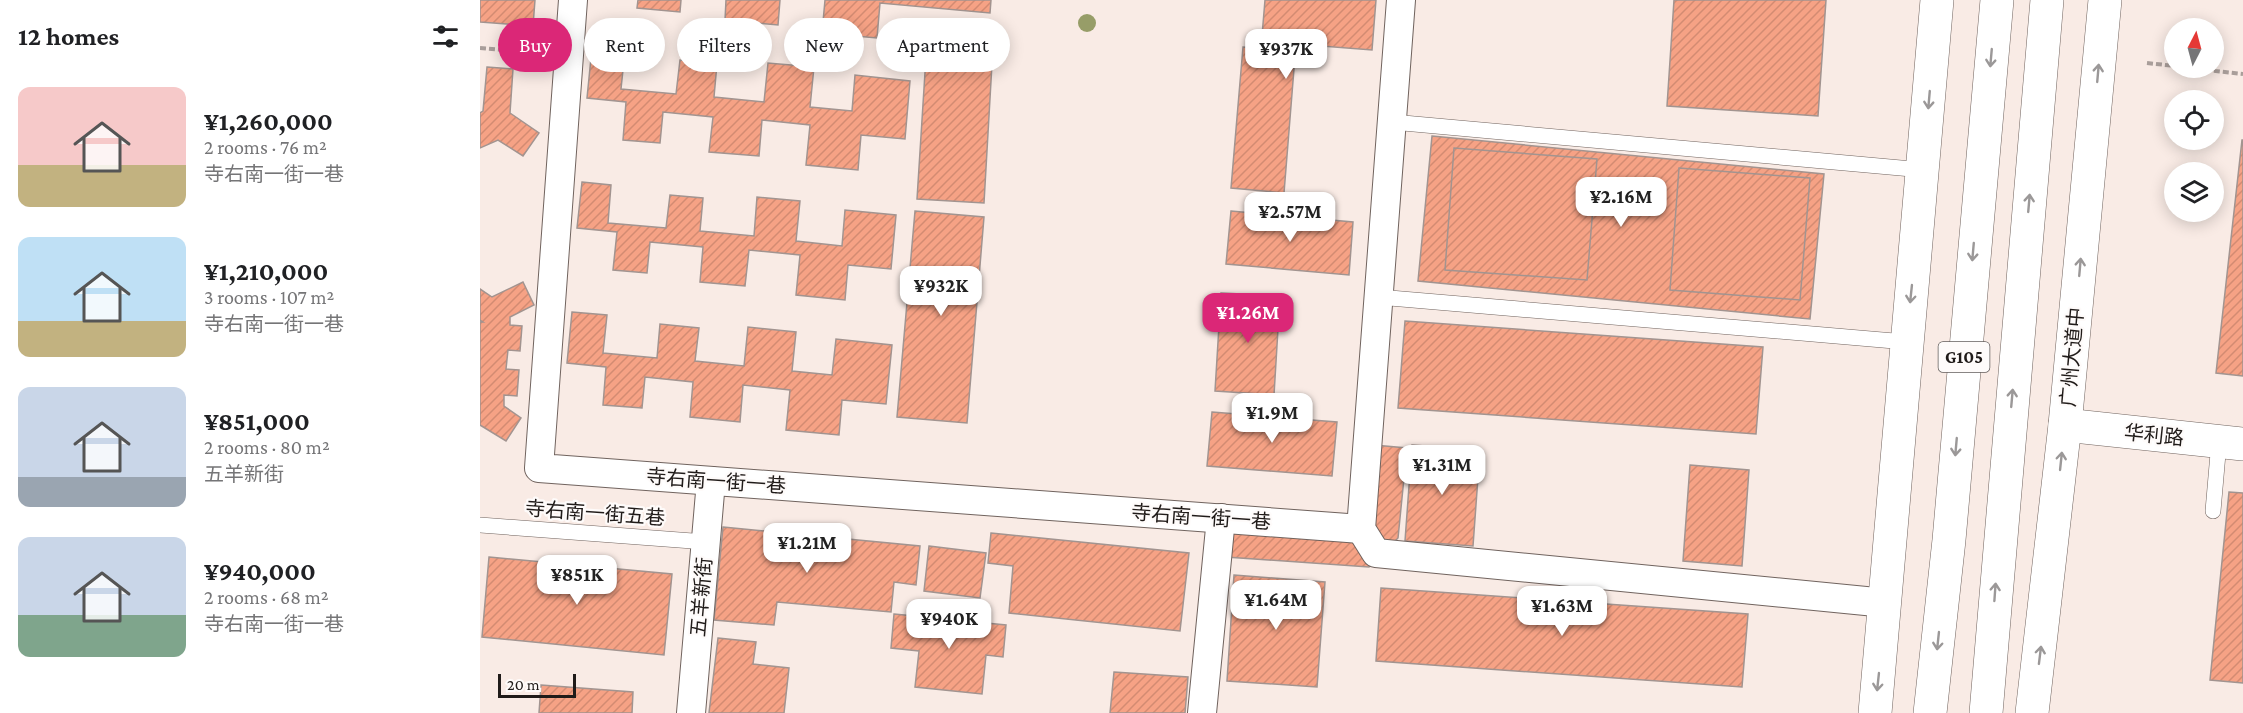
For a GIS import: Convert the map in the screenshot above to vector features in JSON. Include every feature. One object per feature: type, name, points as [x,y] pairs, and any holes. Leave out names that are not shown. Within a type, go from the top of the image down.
[{"type":"main road","points":[[1875,713],[1937,0]]},
{"type":"main road","name":"G105","points":[[1930,713],[1949,540],[1997,0]]},
{"type":"main road","name":"G105","points":[[1986,713],[2048,0]]},
{"type":"main road","name":"广州大道中","points":[[2032,713],[2065,425],[2105,0]]},
{"type":"main road","name":"华利路","points":[[2065,425],[2231,443]]},
{"type":"street","name":"寺右南一街一巷","points":[[572,18],[573,0]]},
{"type":"street","points":[[1401,0],[1360,529],[1376,553],[1886,603]]},
{"type":"street","name":"寺右南一街一巷","points":[[568,72],[539,468],[1360,529]]},
{"type":"street","name":"五羊新街","points":[[691,713],[711,481]]},
{"type":"street","points":[[1202,713],[1221,518]]},
{"type":"lane","points":[[1392,122],[1923,170]]},
{"type":"lane","points":[[1378,297],[1906,342]]},
{"type":"lane","points":[[2213,511],[2231,443]]},
{"type":"lane","name":"寺右南一街五巷","points":[[480,525],[706,542]]},
{"type":"path","points":[[480,48],[498,49]]},
{"type":"path","points":[[2147,63],[2164,65]]},
{"type":"path","points":[[2224,72],[2243,74]]},
{"type":"building","points":[[480,0],[535,0],[534,18],[498,18],[498,23],[480,22]]},
{"type":"building","points":[[638,0],[681,0],[680,12],[637,8]]},
{"type":"building","points":[[726,0],[780,0],[778,25],[772,24],[772,18],[725,18]]},
{"type":"building","points":[[825,0],[991,0],[990,13],[880,3],[879,18],[876,18],[876,38],[864,37],[864,18],[823,18]]},
{"type":"building","points":[[1265,0],[1376,0],[1372,50],[1296,44],[1284,193],[1231,188],[1243,47],[1261,48]]},
{"type":"building","points":[[1674,0],[1826,0],[1818,116],[1667,106]]},
{"type":"building","points":[[772,63],[784,64],[784,72],[814,72],[810,107],[852,111],[855,75],[910,81],[905,139],[861,135],[858,170],[806,165],[810,125],[762,120],[759,156],[709,152],[713,117],[663,112],[660,143],[623,140],[626,102],[587,98],[590,72],[623,72],[621,89],[676,94],[679,72],[716,72],[714,97],[764,102],[767,72],[772,72]]},
{"type":"building","points":[[487,67],[498,68],[498,72],[513,72],[510,113],[539,133],[523,156],[498,140],[480,148],[480,113],[483,111]]},
{"type":"building","points":[[925,72],[992,72],[984,203],[917,199]]},
{"type":"building","points":[[1432,136],[1824,174],[1810,319],[1418,281]]},
{"type":"building","points":[[2243,140],[2243,376],[2216,373]]},
{"type":"building","points":[[1454,148],[1597,159],[1587,280],[1445,270]]},
{"type":"building","points":[[1679,168],[1810,178],[1800,300],[1670,290]]},
{"type":"building","points":[[582,182],[611,185],[608,223],[666,228],[670,195],[703,198],[700,231],[754,236],[757,197],[800,201],[796,241],[842,246],[845,210],[896,215],[891,269],[848,265],[845,300],[796,295],[800,255],[749,250],[745,286],[700,282],[703,247],[650,242],[647,273],[613,270],[617,232],[577,228]]},
{"type":"building","points":[[915,211],[984,217],[967,423],[897,417]]},
{"type":"building","points":[[1231,211],[1353,222],[1349,275],[1226,264]]},
{"type":"building","points":[[523,282],[534,305],[510,317],[510,325],[522,326],[520,351],[508,350],[506,369],[519,370],[517,396],[504,395],[504,406],[521,418],[506,441],[480,425],[480,322],[483,322],[480,320],[480,289],[492,297]]},
{"type":"building","points":[[1221,293],[1280,296],[1274,395],[1215,391]]},
{"type":"building","points":[[572,312],[607,315],[603,353],[657,358],[660,324],[699,328],[695,361],[744,366],[748,327],[796,332],[792,371],[832,375],[836,339],[892,345],[886,404],[842,400],[839,435],[786,430],[790,390],[743,385],[740,422],[690,417],[693,382],[645,377],[642,408],[603,405],[606,367],[567,363]]},
{"type":"building","points":[[1405,321],[1763,347],[1756,434],[1398,408]]},
{"type":"building","points":[[1212,412],[1337,422],[1332,476],[1207,466]]},
{"type":"building","points":[[1374,445],[1407,448],[1398,538],[1369,567],[1226,557],[1229,524],[1369,513]]},
{"type":"building","points":[[1412,445],[1480,450],[1473,546],[1405,541]]},
{"type":"building","points":[[1690,465],[1749,470],[1742,566],[1683,561]]},
{"type":"building","points":[[2229,492],[2243,493],[2243,683],[2210,680]]},
{"type":"building","points":[[723,527],[920,546],[916,585],[894,582],[891,612],[777,602],[774,625],[714,620]]},
{"type":"building","points":[[991,533],[1189,553],[1180,631],[1009,613],[1013,566],[988,563]]},
{"type":"building","points":[[929,546],[986,553],[980,598],[924,591]]},
{"type":"building","points":[[489,557],[672,574],[664,655],[482,637]]},
{"type":"building","points":[[1234,575],[1325,582],[1317,687],[1227,681]]},
{"type":"building","points":[[1381,588],[1748,614],[1742,687],[1376,661]]},
{"type":"building","points":[[894,614],[1006,625],[1003,657],[986,655],[982,694],[915,687],[919,651],[891,648]]},
{"type":"building","points":[[718,638],[756,642],[753,664],[789,668],[784,713],[709,713]]},
{"type":"building","points":[[1114,672],[1188,677],[1185,713],[1110,713]]},
{"type":"building","points":[[541,685],[633,692],[632,713],[539,713]]}]
